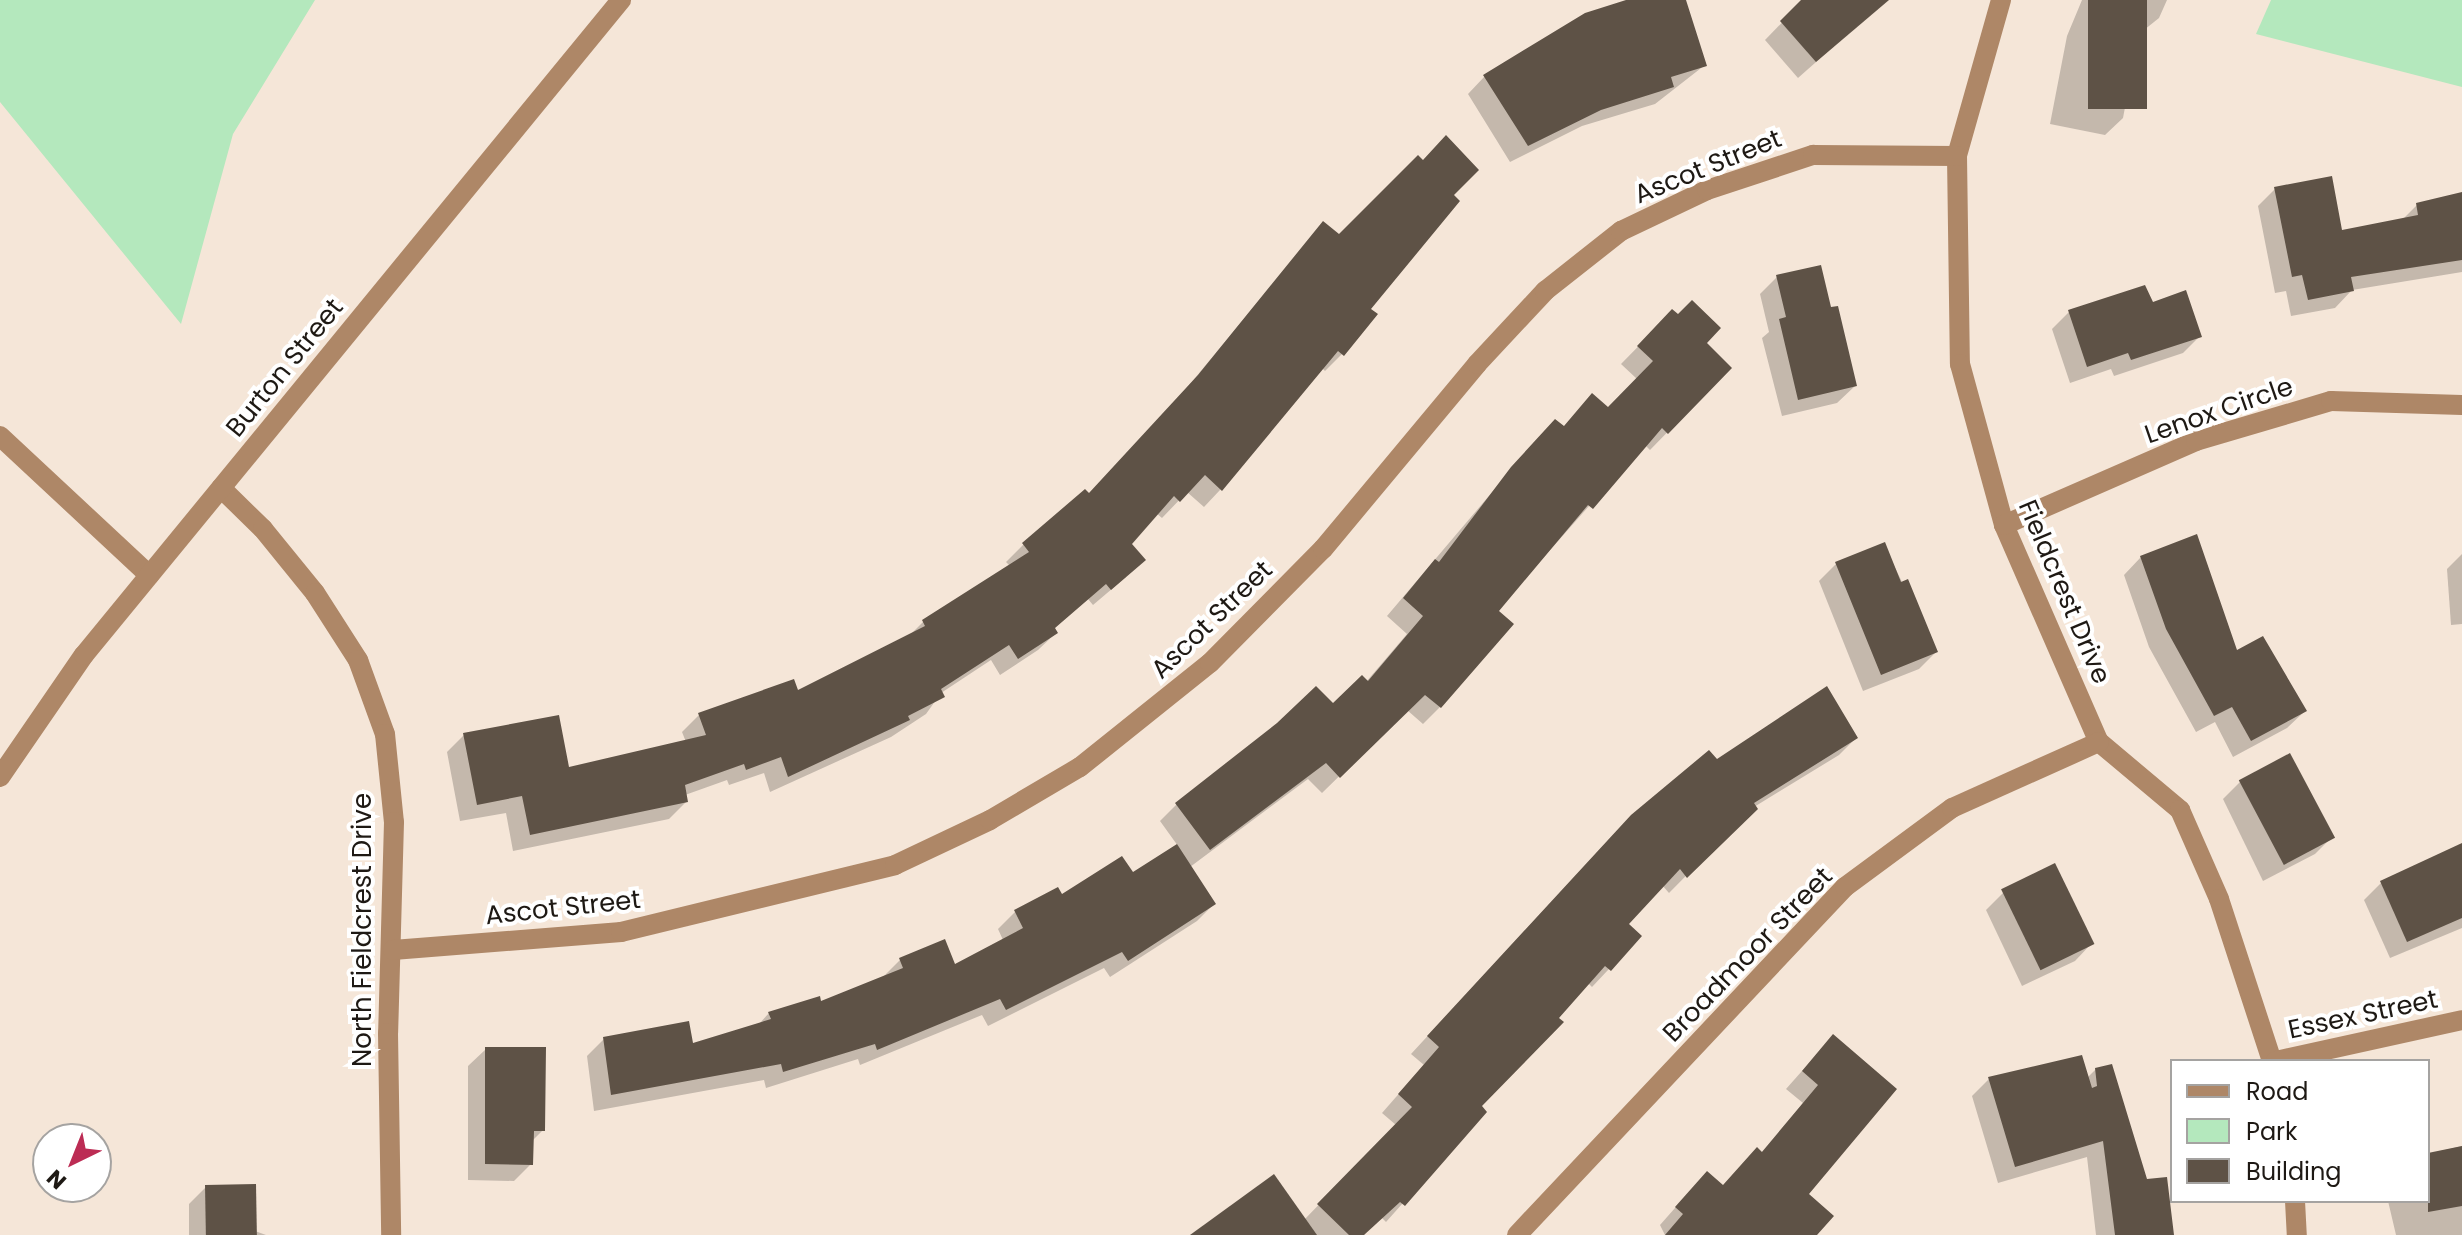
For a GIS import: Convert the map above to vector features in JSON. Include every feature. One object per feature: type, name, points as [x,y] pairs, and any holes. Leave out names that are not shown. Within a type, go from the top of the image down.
[{"type":"street","name":"Burton Street","points":[[0,777],[84,655],[621,0]]},
{"type":"street","name":"Fieldcrest Drive","points":[[2001,0],[1957,156],[1960,364],[2004,525],[2099,742],[2180,810],[2219,899],[2273,1059]]},
{"type":"street","name":"Ascot Street","points":[[393,950],[621,932],[895,865],[990,820],[1080,767],[1210,663],[1323,549],[1545,291],[1621,231],[1707,190],[1813,155],[1957,156]]},
{"type":"street","name":"Lenox Circle","points":[[2004,525],[2196,441],[2331,401],[2462,405]]},
{"type":"street","points":[[0,436],[149,575]]},
{"type":"street","name":"North Fieldcrest Drive","points":[[221,488],[263,529],[315,593],[358,660],[385,734],[394,822],[393,950],[388,1033],[391,1235]]},
{"type":"street","name":"Broadmoor Street","points":[[1517,1235],[1845,887],[1952,808],[2099,742]]},
{"type":"street","name":"Essex Street","points":[[2283,1059],[2462,1020]]},
{"type":"street","points":[[2295,1203],[2297,1235]]},
{"type":"green space","points":[[0,0],[315,0],[233,134],[181,324],[0,102]]},
{"type":"green space","points":[[2271,0],[2462,0],[2462,87],[2256,34]]},
{"type":"building","points":[[1626,0],[1686,0],[1707,66],[1671,77],[1674,87],[1601,110],[1528,146],[1483,75],[1585,13]]},
{"type":"building","points":[[1801,0],[1889,0],[1816,62],[1780,21]]},
{"type":"building","points":[[2088,0],[2147,0],[2147,109],[2088,109]]},
{"type":"building","points":[[1446,135],[1479,170],[1454,195],[1460,201],[1371,309],[1378,314],[1344,356],[1338,351],[1222,491],[1205,475],[1180,502],[1174,496],[1132,544],[1146,560],[1111,590],[1106,584],[1055,628],[1058,633],[1018,659],[1009,645],[941,689],[945,697],[908,716],[910,720],[788,777],[781,757],[746,770],[744,764],[685,785],[688,802],[530,835],[522,796],[477,805],[463,733],[559,715],[569,767],[706,735],[698,713],[794,679],[798,690],[925,626],[922,620],[1029,552],[1022,543],[1085,489],[1089,493],[1198,375],[1323,221],[1339,234],[1418,155],[1423,160]]},
{"type":"building","points":[[2332,176],[2342,230],[2418,215],[2416,203],[2462,192],[2462,260],[2351,277],[2354,291],[2308,300],[2302,275],[2292,277],[2274,187]]},
{"type":"building","points":[[1821,265],[1831,307],[1838,306],[1857,386],[1798,400],[1779,319],[1786,317],[1776,275]]},
{"type":"building","points":[[2145,285],[2153,302],[2186,290],[2202,337],[2131,360],[2128,353],[2087,367],[2068,310]]},
{"type":"building","points":[[1692,300],[1721,328],[1707,343],[1732,368],[1668,434],[1662,428],[1593,509],[1588,505],[1499,611],[1514,624],[1441,708],[1425,695],[1340,778],[1326,763],[1210,850],[1175,803],[1277,723],[1316,686],[1333,703],[1362,675],[1368,681],[1423,616],[1403,598],[1435,559],[1439,562],[1511,467],[1555,419],[1564,426],[1592,393],[1608,407],[1653,361],[1637,346],[1672,309],[1678,314]]},
{"type":"building","points":[[2197,534],[2237,650],[2263,636],[2307,711],[2251,741],[2232,707],[2214,716],[2166,629],[2140,556]]},
{"type":"building","points":[[1885,542],[1901,582],[1908,579],[1938,652],[1881,675],[1835,562]]},
{"type":"building","points":[[1827,686],[1858,738],[1754,803],[1758,809],[1687,878],[1680,869],[1629,924],[1642,936],[1611,971],[1605,966],[1559,1018],[1564,1022],[1482,1106],[1487,1112],[1405,1206],[1400,1202],[1364,1235],[1349,1235],[1317,1204],[1412,1107],[1398,1094],[1439,1047],[1427,1036],[1631,815],[1709,750],[1717,759]]},
{"type":"building","points":[[2290,753],[2335,838],[2284,865],[2239,780]]},
{"type":"building","points":[[2462,843],[2462,918],[2407,942],[2380,881]]},
{"type":"building","points":[[1177,844],[1216,904],[1128,961],[1122,952],[1006,1010],[1000,999],[877,1050],[875,1044],[783,1072],[781,1064],[611,1095],[603,1037],[689,1021],[693,1043],[771,1019],[768,1012],[820,996],[821,1001],[903,968],[899,958],[945,939],[955,964],[1023,928],[1014,910],[1058,887],[1062,894],[1122,856],[1133,872]]},
{"type":"building","points":[[2055,863],[2094,944],[2041,970],[2001,889]]},
{"type":"building","points":[[1833,1034],[1897,1089],[1809,1194],[1834,1216],[1817,1235],[1665,1235],[1683,1214],[1675,1207],[1707,1171],[1723,1185],[1757,1147],[1762,1152],[1818,1085],[1802,1071]]},
{"type":"building","points":[[485,1047],[546,1047],[545,1131],[534,1131],[533,1165],[485,1164]]},
{"type":"building","points":[[2082,1055],[2092,1088],[2097,1086],[2095,1068],[2112,1064],[2147,1179],[2167,1177],[2174,1235],[2115,1235],[2103,1141],[2015,1167],[1988,1077]]},
{"type":"building","points":[[2462,1146],[2462,1206],[2428,1212],[2430,1153]]},
{"type":"building","points":[[1274,1174],[1317,1235],[1190,1235]]},
{"type":"building","points":[[256,1184],[257,1235],[206,1235],[205,1185]]}]
